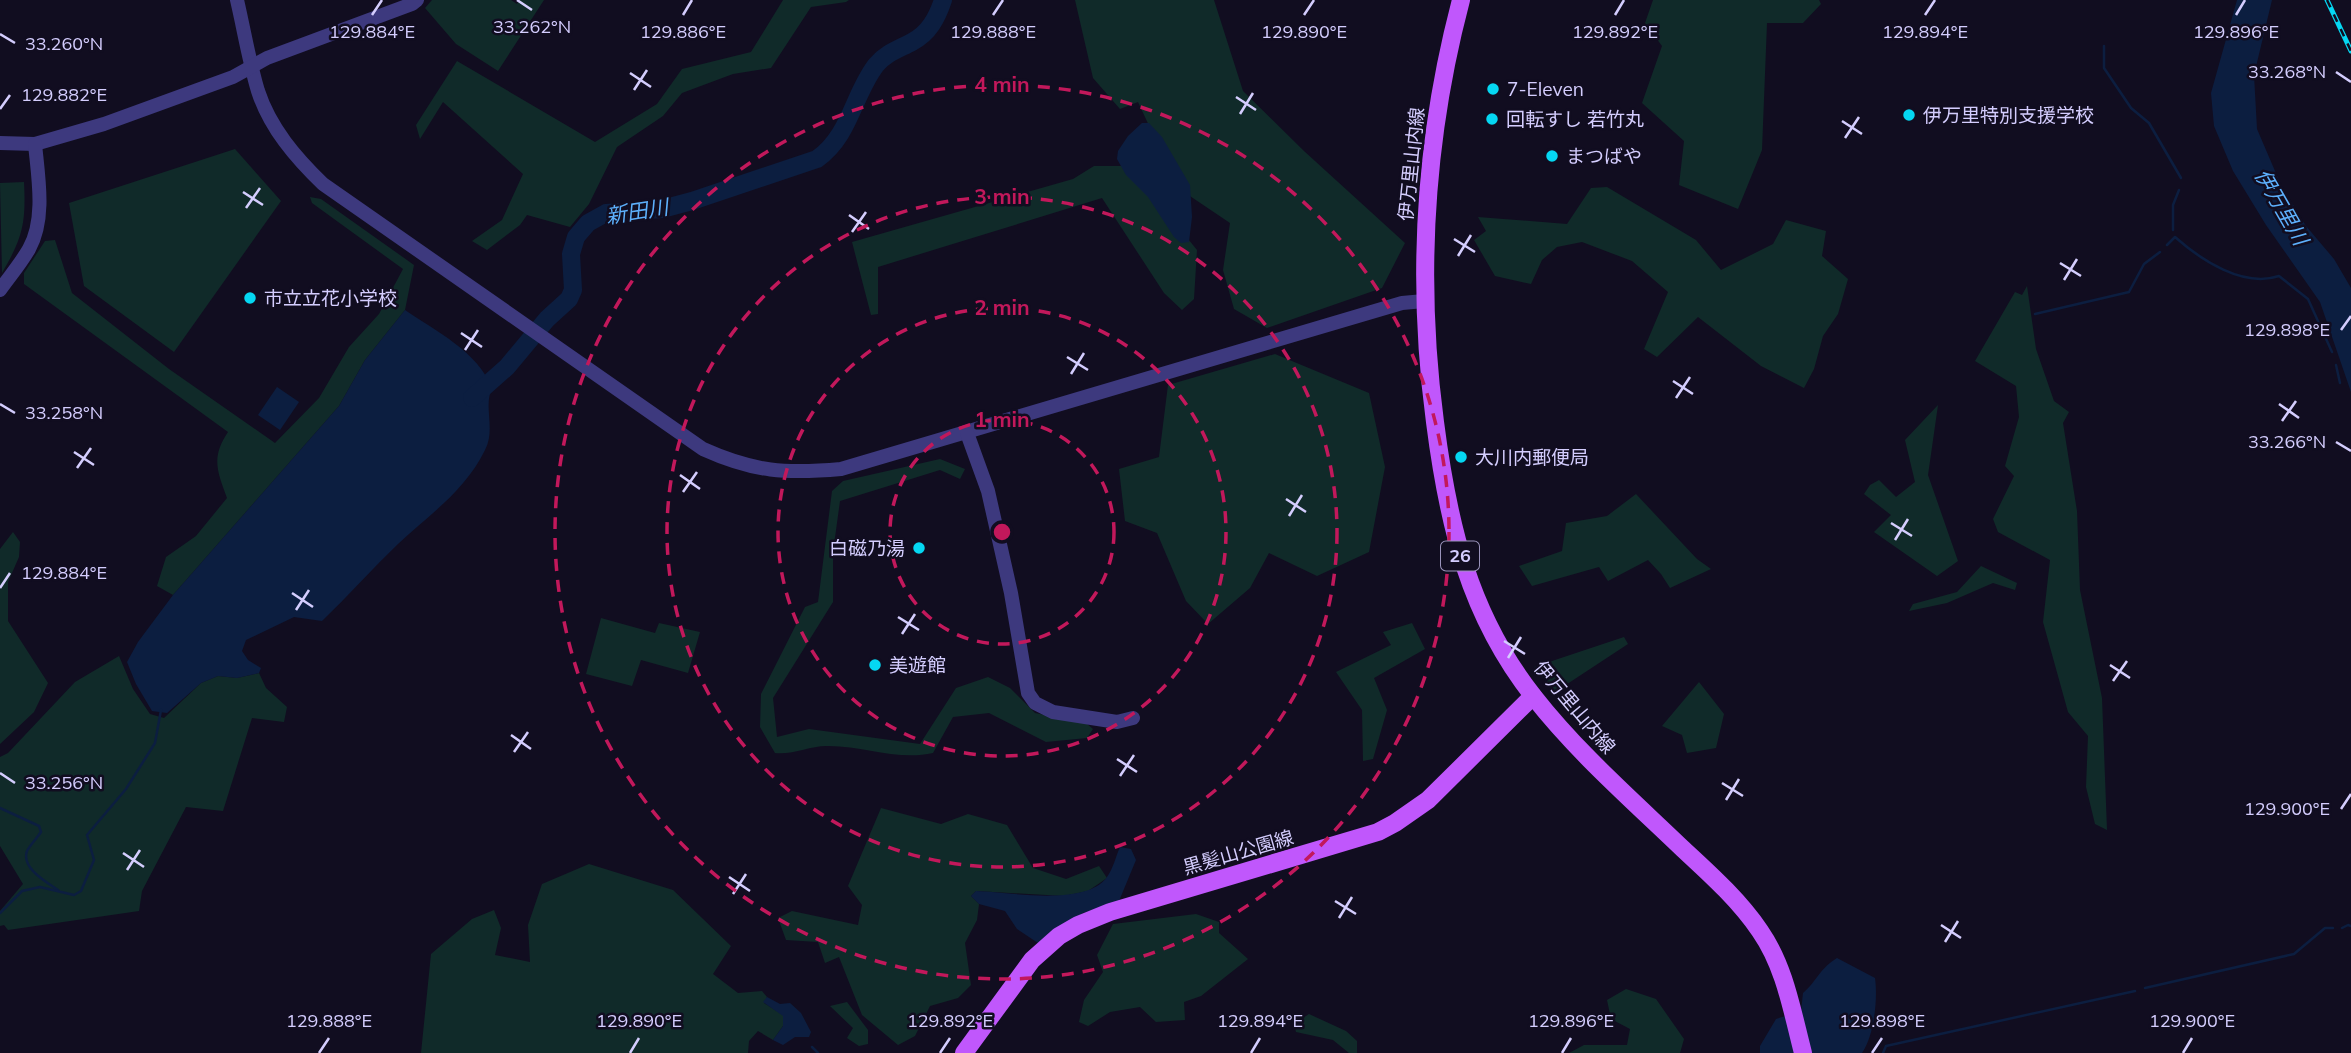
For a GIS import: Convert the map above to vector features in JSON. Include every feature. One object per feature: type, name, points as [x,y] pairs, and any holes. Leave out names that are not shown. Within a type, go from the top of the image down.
[{"type":"main road","name":"伊万里山内線","points":[[1461,0],[1446,55],[1431,144],[1425,229],[1424,301],[1430,384],[1440,461],[1458,549],[1486,624],[1534,696],[1603,772],[1711,875],[1760,931],[1784,978],[1803,1053]]},
{"type":"main road","name":"黒髪山公園線","points":[[964,1053],[1019,976],[1032,960],[1059,936],[1110,912],[1387,827],[1428,800],[1534,696]]},
{"type":"street","points":[[237,0],[259,92],[276,128],[298,160],[323,184],[703,449],[730,461],[796,473],[841,469],[1402,303],[1424,301]]},
{"type":"street","points":[[0,143],[35,144],[104,124],[233,77],[267,58],[417,0]]},
{"type":"street","points":[[0,290],[30,246],[38,221],[35,144]]},
{"type":"street","points":[[967,433],[988,491],[1011,593],[1028,693],[1035,703],[1053,712],[1117,722],[1133,718]]},
{"type":"green space","points":[[432,0],[511,0],[517,4],[519,0],[544,0],[498,71],[456,44],[425,8]]},
{"type":"green space","points":[[783,0],[849,0],[811,7],[771,68],[733,74],[682,93],[663,116],[617,147],[589,204],[570,227],[527,215],[520,225],[487,250],[472,241],[502,220],[523,174],[443,102],[420,139],[416,125],[457,61],[595,142],[657,104],[682,69],[751,52]]},
{"type":"green space","points":[[1075,0],[1214,0],[1243,91],[1405,243],[1382,288],[1267,328],[1234,309],[1223,270],[1230,223],[1178,188],[1138,102],[1120,109],[1093,78]]},
{"type":"green space","points":[[1653,0],[1819,0],[1821,4],[1803,23],[1767,23],[1762,150],[1738,209],[1679,185],[1684,141],[1642,103],[1662,46],[1645,23]]},
{"type":"green space","points":[[235,149],[281,201],[174,352],[84,286],[69,203]]},
{"type":"green space","points":[[1094,166],[1129,166],[1197,250],[1194,299],[1182,310],[1164,293],[1102,198],[878,267],[878,314],[871,315],[852,242],[1073,179]]},
{"type":"green space","points":[[24,182],[22,229],[2,273],[0,183]]},
{"type":"green space","points":[[1607,187],[1696,240],[1721,270],[1773,244],[1786,220],[1826,231],[1822,256],[1848,279],[1838,314],[1823,336],[1814,369],[1804,388],[1761,366],[1698,317],[1657,357],[1644,349],[1668,292],[1632,261],[1582,242],[1557,247],[1542,260],[1531,284],[1495,276],[1474,240],[1486,231],[1478,217],[1567,224],[1591,188]]},
{"type":"green space","points":[[310,197],[321,199],[414,265],[405,310],[365,360],[339,406],[173,595],[157,586],[166,557],[196,536],[227,498],[217,464],[219,449],[228,432],[24,284],[24,273],[45,241],[55,240],[72,293],[169,369],[275,443],[319,398],[349,347],[379,314],[403,269],[312,203]]},
{"type":"green space","points":[[2027,286],[2036,349],[2054,401],[2069,412],[2063,423],[2077,511],[2080,590],[2102,698],[2107,830],[2095,824],[2086,787],[2088,736],[2068,712],[2043,622],[2050,560],[1998,532],[1993,519],[2014,476],[2005,466],[2019,417],[2016,386],[1975,361],[2015,292],[2022,295]]},
{"type":"green space","points":[[1275,354],[1369,393],[1385,467],[1369,552],[1317,576],[1269,553],[1250,588],[1208,624],[1186,601],[1157,533],[1125,521],[1119,469],[1159,457],[1168,385]]},
{"type":"green space","points":[[1938,405],[1928,475],[1958,561],[1937,576],[1874,532],[1891,515],[1864,494],[1870,485],[1879,480],[1896,497],[1915,482],[1905,440]]},
{"type":"green space","points":[[940,459],[965,469],[960,479],[940,470],[840,501],[833,552],[833,602],[773,698],[777,737],[809,729],[920,744],[956,688],[988,677],[1010,688],[1035,713],[1086,723],[1093,729],[1087,738],[1046,742],[989,713],[953,717],[933,753],[907,755],[829,746],[775,753],[760,727],[761,694],[805,607],[818,602],[832,491],[843,481]]},
{"type":"green space","points":[[1636,494],[1697,559],[1711,569],[1670,588],[1648,560],[1608,581],[1599,567],[1532,586],[1519,566],[1562,551],[1566,523],[1607,516]]},
{"type":"green space","points":[[13,532],[20,542],[19,557],[8,582],[8,621],[48,683],[34,712],[0,744],[0,549]]},
{"type":"green space","points":[[1981,566],[2017,583],[2015,590],[1993,583],[1947,603],[1909,611],[1913,604],[1957,592]]},
{"type":"green space","points":[[601,618],[655,633],[659,623],[700,632],[688,673],[641,660],[632,686],[586,674]]},
{"type":"green space","points":[[1412,623],[1425,649],[1374,678],[1387,710],[1373,759],[1363,761],[1362,710],[1336,672],[1391,645],[1383,632]]},
{"type":"green space","points":[[1624,637],[1628,644],[1555,692],[1534,667]]},
{"type":"green space","points":[[119,656],[133,689],[150,714],[164,718],[201,683],[218,676],[237,678],[259,673],[266,688],[287,707],[284,722],[252,718],[223,811],[186,807],[142,891],[139,911],[8,930],[4,925],[0,926],[0,911],[23,884],[0,846],[0,757],[8,753],[75,682]]},
{"type":"green space","points":[[1699,682],[1724,714],[1716,748],[1687,753],[1682,735],[1662,726]]},
{"type":"green space","points":[[881,808],[941,824],[968,814],[1007,825],[1033,868],[1066,879],[1099,866],[1107,878],[1088,891],[1064,896],[976,891],[971,896],[979,904],[977,920],[965,943],[971,985],[958,998],[930,1006],[915,1036],[898,1045],[862,1015],[839,957],[825,963],[818,942],[786,940],[778,918],[792,911],[858,925],[862,905],[848,886]]},
{"type":"green space","points":[[589,864],[673,890],[731,946],[713,974],[738,993],[762,991],[767,997],[764,1003],[783,1015],[783,1026],[773,1040],[758,1031],[749,1041],[748,1053],[421,1053],[431,954],[472,919],[494,910],[501,928],[495,955],[530,962],[528,925],[542,884]]},
{"type":"green space","points":[[1196,914],[1219,922],[1219,933],[1248,959],[1201,996],[1184,1002],[1185,1020],[1156,1022],[1140,1007],[1110,1012],[1088,1026],[1079,1022],[1084,1000],[1103,972],[1097,955],[1113,924]]},
{"type":"green space","points":[[1626,989],[1656,999],[1684,1039],[1680,1053],[1569,1053],[1584,1045],[1627,1045],[1630,1029],[1611,1019],[1607,1000]]},
{"type":"green space","points":[[847,1002],[868,1030],[868,1044],[859,1046],[847,1038],[853,1028],[830,1006]]},
{"type":"green space","points":[[1309,1014],[1346,1031],[1357,1041],[1357,1053],[1349,1053],[1333,1040],[1296,1032],[1294,1024]]},
{"type":"water","name":"伊万里川","points":[[2237,0],[2272,0],[2254,75],[2257,129],[2281,185],[2306,226],[2334,259],[2351,288],[2351,392],[2320,302],[2266,225],[2233,171],[2214,126],[2211,93]]},
{"type":"water","points":[[1142,123],[1149,123],[1162,137],[1190,185],[1192,217],[1189,242],[1181,243],[1174,237],[1148,197],[1126,175],[1117,159],[1118,151],[1128,136]]},
{"type":"water","points":[[405,310],[466,353],[486,375],[492,388],[489,403],[490,426],[488,442],[477,465],[457,490],[398,544],[322,621],[294,617],[246,640],[242,651],[248,660],[261,668],[259,673],[237,678],[218,676],[201,683],[167,713],[152,711],[127,662],[138,642],[173,595],[339,406],[365,360]]},
{"type":"water","points":[[277,387],[299,402],[280,430],[258,415]]},
{"type":"water","points":[[1120,847],[1131,849],[1136,860],[1119,901],[1083,913],[1038,943],[1017,929],[1005,911],[979,904],[971,896],[976,891],[1046,896],[1082,892],[1097,886],[1107,877]]},
{"type":"water","points":[[1837,958],[1875,978],[1874,1017],[1870,1037],[1862,1053],[1760,1053],[1760,1046],[1776,1019],[1801,1011],[1803,993],[1826,966]]},
{"type":"water","points":[[767,997],[780,1004],[790,1003],[801,1013],[811,1032],[809,1037],[795,1037],[783,1045],[773,1040],[783,1026],[783,1016],[763,1002]]},
{"type":"waterway","name":"新田川","points":[[472,398],[507,367],[547,319],[569,299],[573,290],[571,254],[576,237],[588,223],[606,213],[662,209],[692,201],[817,159],[837,139],[876,65],[888,54],[928,30],[943,0]]},
{"type":"waterway","points":[[2104,46],[2104,68],[2131,108],[2149,123],[2181,178]]},
{"type":"waterway","points":[[2173,230],[2173,205],[2179,190]]},
{"type":"waterway","points":[[2167,245],[2175,237],[2210,263],[2237,275],[2265,279],[2279,276],[2308,299],[2332,352]]},
{"type":"waterway","points":[[2035,314],[2129,292],[2144,264],[2160,252]]},
{"type":"waterway","points":[[2336,365],[2340,383]]},
{"type":"waterway","points":[[0,913],[22,891],[40,887],[74,895],[81,891],[94,860],[87,835],[126,789],[155,743],[161,710]]},
{"type":"waterway","points":[[0,808],[39,826],[41,832],[27,851],[26,857],[31,869],[58,890]]},
{"type":"waterway","points":[[2342,928],[2351,926]]},
{"type":"waterway","points":[[2145,988],[2294,954],[2325,928],[2333,928]]},
{"type":"waterway","points":[[1883,1053],[1886,1046],[2135,991]]},
{"type":"waterway","points":[[812,1047],[818,1053]]},
{"type":"railway","points":[[2327,0],[2351,51]]},
{"type":"place","name":"7-Eleven","points":[[1493,89]]},
{"type":"place","name":"伊万里特別支援学校","points":[[1909,115]]},
{"type":"place","name":"回転すし 若竹丸","points":[[1492,119]]},
{"type":"place","name":"まつばや","points":[[1552,156]]},
{"type":"place","name":"市立立花小学校","points":[[250,298]]},
{"type":"place","name":"大川内郵便局","points":[[1461,457]]},
{"type":"place","name":"白磁乃湯","points":[[919,548]]},
{"type":"place","name":"美遊館","points":[[875,665]]}]
